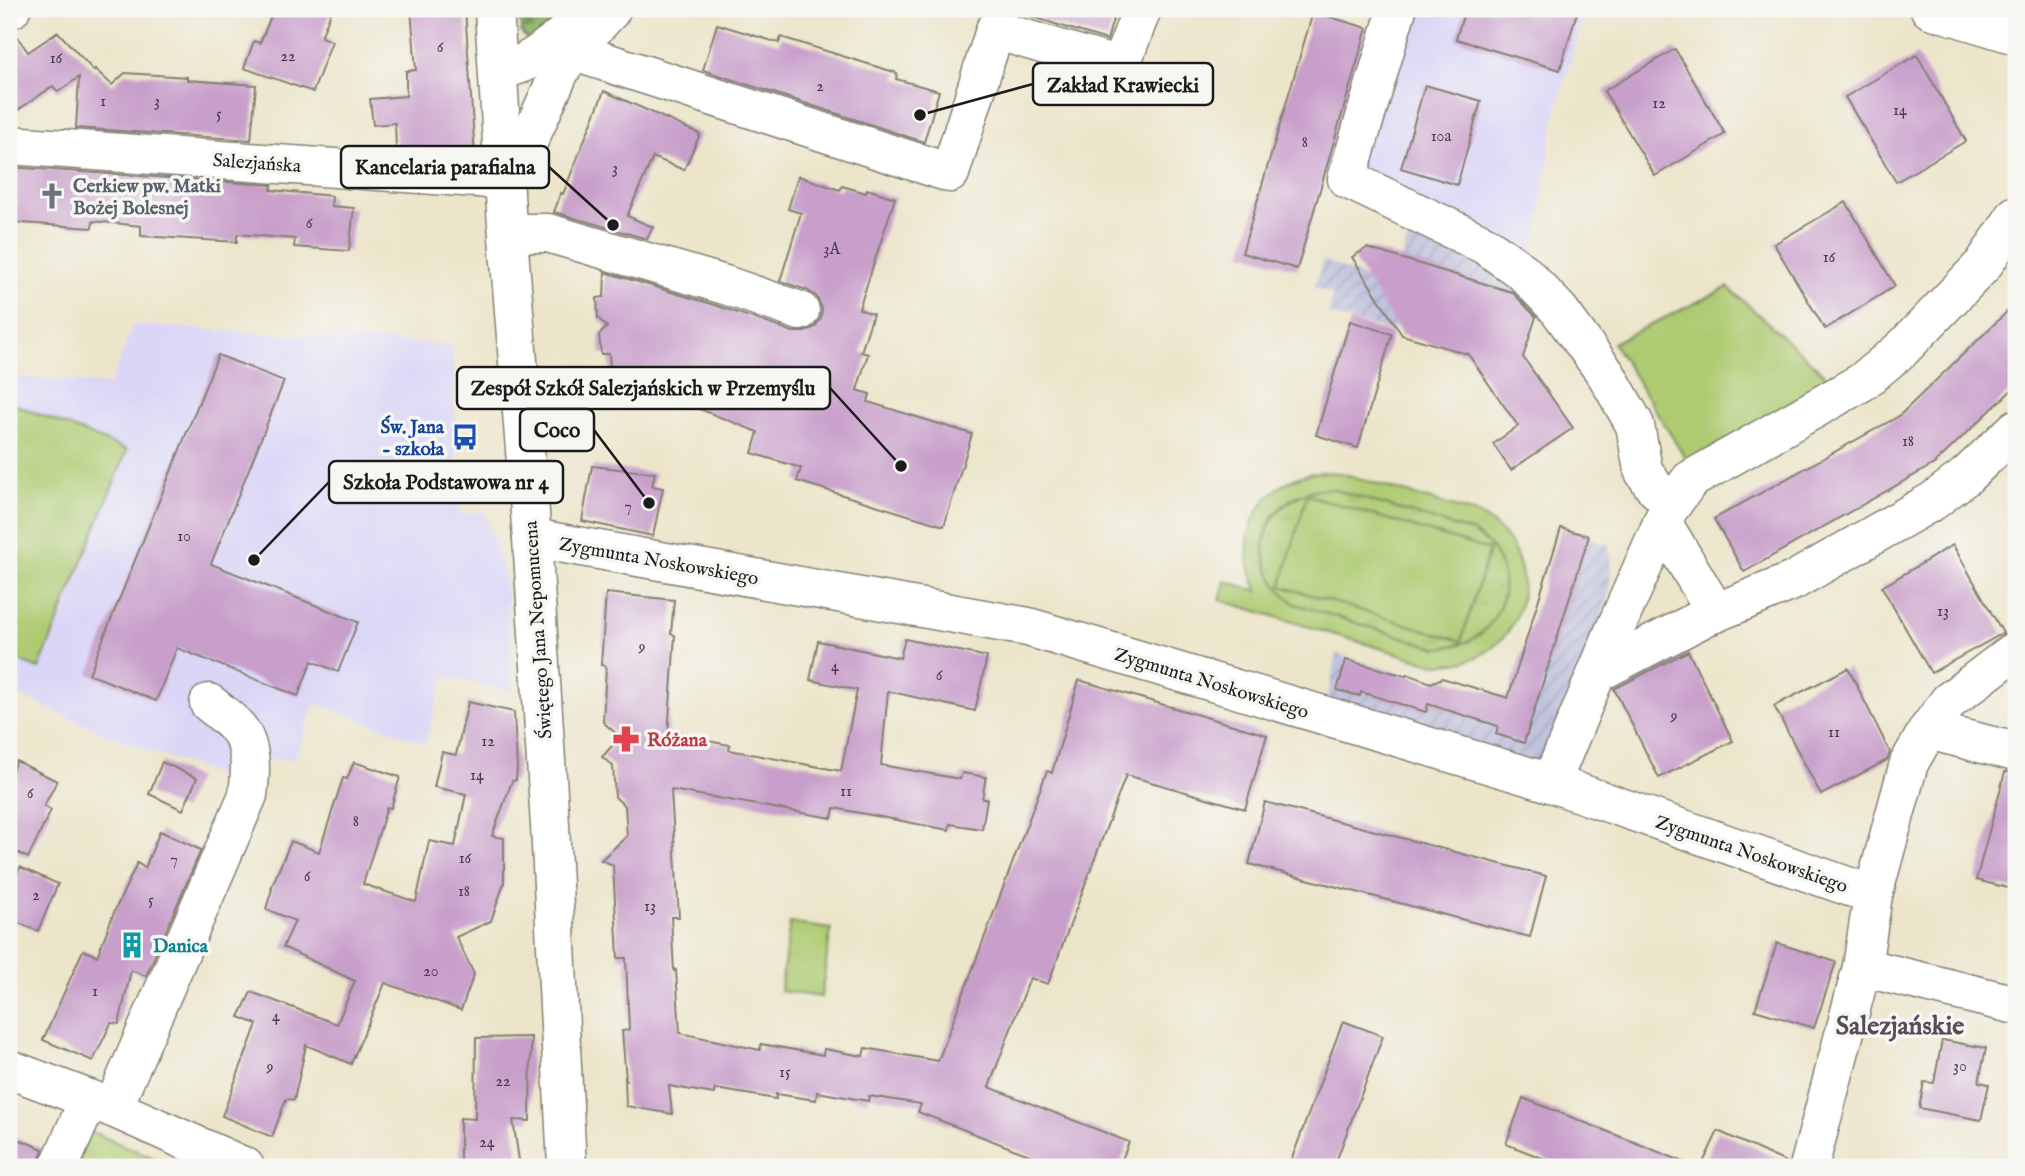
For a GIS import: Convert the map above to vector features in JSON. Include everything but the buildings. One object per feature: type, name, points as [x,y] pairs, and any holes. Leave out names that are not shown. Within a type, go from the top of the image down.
[{"type":"street","name":"Świętego Jana Nepomucena","points":[[494,9],[532,538],[567,1167]]},
{"type":"street","points":[[505,180],[530,138],[560,71],[573,39],[572,27],[612,9]]},
{"type":"street","points":[[573,39],[590,57],[950,173],[995,30],[1120,67],[1142,9]]},
{"type":"street","points":[[1397,9],[1347,179],[1485,245],[1523,272],[1552,302],[1606,374],[1635,425],[1643,470],[1716,613]]},
{"type":"street","points":[[1930,9],[2016,35]]},
{"type":"street","points":[[498,67],[514,66],[573,39]]},
{"type":"street","name":"Salezjańska","points":[[9,145],[505,180]]},
{"type":"street","points":[[1551,783],[1667,513],[1690,480],[1862,382],[1903,348],[1983,265],[2016,215]]},
{"type":"street","points":[[508,233],[548,233],[725,285],[800,311]]},
{"type":"street","points":[[1597,673],[1716,613],[1793,580],[1933,501],[1966,476],[2016,429]]},
{"type":"street","name":"Zygmunta Noskowskiego","points":[[532,538],[1028,627],[1551,783],[1873,895]]},
{"type":"street","points":[[1810,1167],[1861,967],[1873,895],[1909,764],[1928,730],[1949,701],[2016,650]]},
{"type":"street","points":[[59,1167],[101,1103],[248,795],[251,769],[247,747],[237,727],[209,703]]},
{"type":"street","points":[[1928,730],[2016,752]]},
{"type":"street","points":[[1861,967],[2016,1005]]},
{"type":"street","points":[[9,1069],[101,1103],[246,1167]]},
{"type":"shaded area","points":[[1398,9],[1586,9],[1556,109],[1530,279],[1347,179]]},
{"type":"shaded area","points":[[1415,212],[1541,301],[1532,330],[1394,287]]},
{"type":"shaded area","points":[[1323,260],[1404,292],[1393,332],[1328,314],[1333,294],[1314,287]]},
{"type":"shaded area","points":[[133,325],[452,345],[459,514],[484,512],[496,545],[507,594],[511,691],[444,677],[425,743],[315,703],[295,759],[258,759],[233,781],[113,737],[9,691],[9,376],[110,385]]},
{"type":"shaded area","points":[[1561,528],[1609,545],[1611,559],[1609,594],[1551,783],[1324,715],[1337,654],[1435,684],[1442,678],[1508,698]]},
{"type":"green space","points":[[520,9],[567,9],[568,13],[531,44],[521,32]]},
{"type":"green space","points":[[1728,287],[1831,380],[1688,462],[1613,343]]},
{"type":"green space","points":[[9,402],[127,450],[39,669],[9,657]]},
{"type":"green space","points":[[1321,472],[1341,473],[1478,514],[1503,534],[1517,558],[1522,584],[1518,610],[1506,633],[1487,652],[1461,662],[1429,663],[1220,600],[1225,581],[1258,591],[1250,571],[1248,550],[1250,531],[1256,514],[1267,498],[1300,477]],"holes":[[[1319,489],[1333,489],[1473,532],[1486,542],[1498,558],[1504,585],[1498,611],[1491,623],[1469,641],[1437,648],[1295,604],[1279,589],[1269,572],[1264,554],[1265,537],[1271,521],[1282,507],[1298,496]]]},
{"type":"green space","points":[[1319,489],[1333,489],[1473,532],[1490,546],[1502,571],[1502,598],[1491,623],[1469,641],[1437,648],[1295,604],[1279,589],[1269,572],[1265,538],[1271,522],[1282,508],[1298,496]],"holes":[[[1308,495],[1489,550],[1461,641]]]},
{"type":"green space","points":[[1307,495],[1489,550],[1461,641],[1281,586]]},
{"type":"green space","points":[[790,923],[831,929],[821,997],[780,991]]},
{"type":"green space","points":[[87,1130],[163,1162],[160,1167],[72,1167]]},
{"type":"place","name":"Zakład Krawiecki","points":[[920,115]]},
{"type":"place","name":"Cerkiew pw. Matki Bożej Bolesnej","points":[[52,196]]},
{"type":"place","name":"Kancelaria parafialna","points":[[613,225]]},
{"type":"place","name":"Św. Jana - szkoła","points":[[465,437]]},
{"type":"place","name":"Zespół Szkół Salezjańskich w Przemyślu","points":[[901,466]]},
{"type":"place","name":"Coco","points":[[649,503]]},
{"type":"place","name":"Szkoła Podstawowa nr 4","points":[[254,560]]},
{"type":"place","name":"Różana","points":[[626,739]]},
{"type":"place","name":"Danica","points":[[132,945]]},
{"type":"district","name":"Salezjańskie","points":[[1900,1025]]}]
